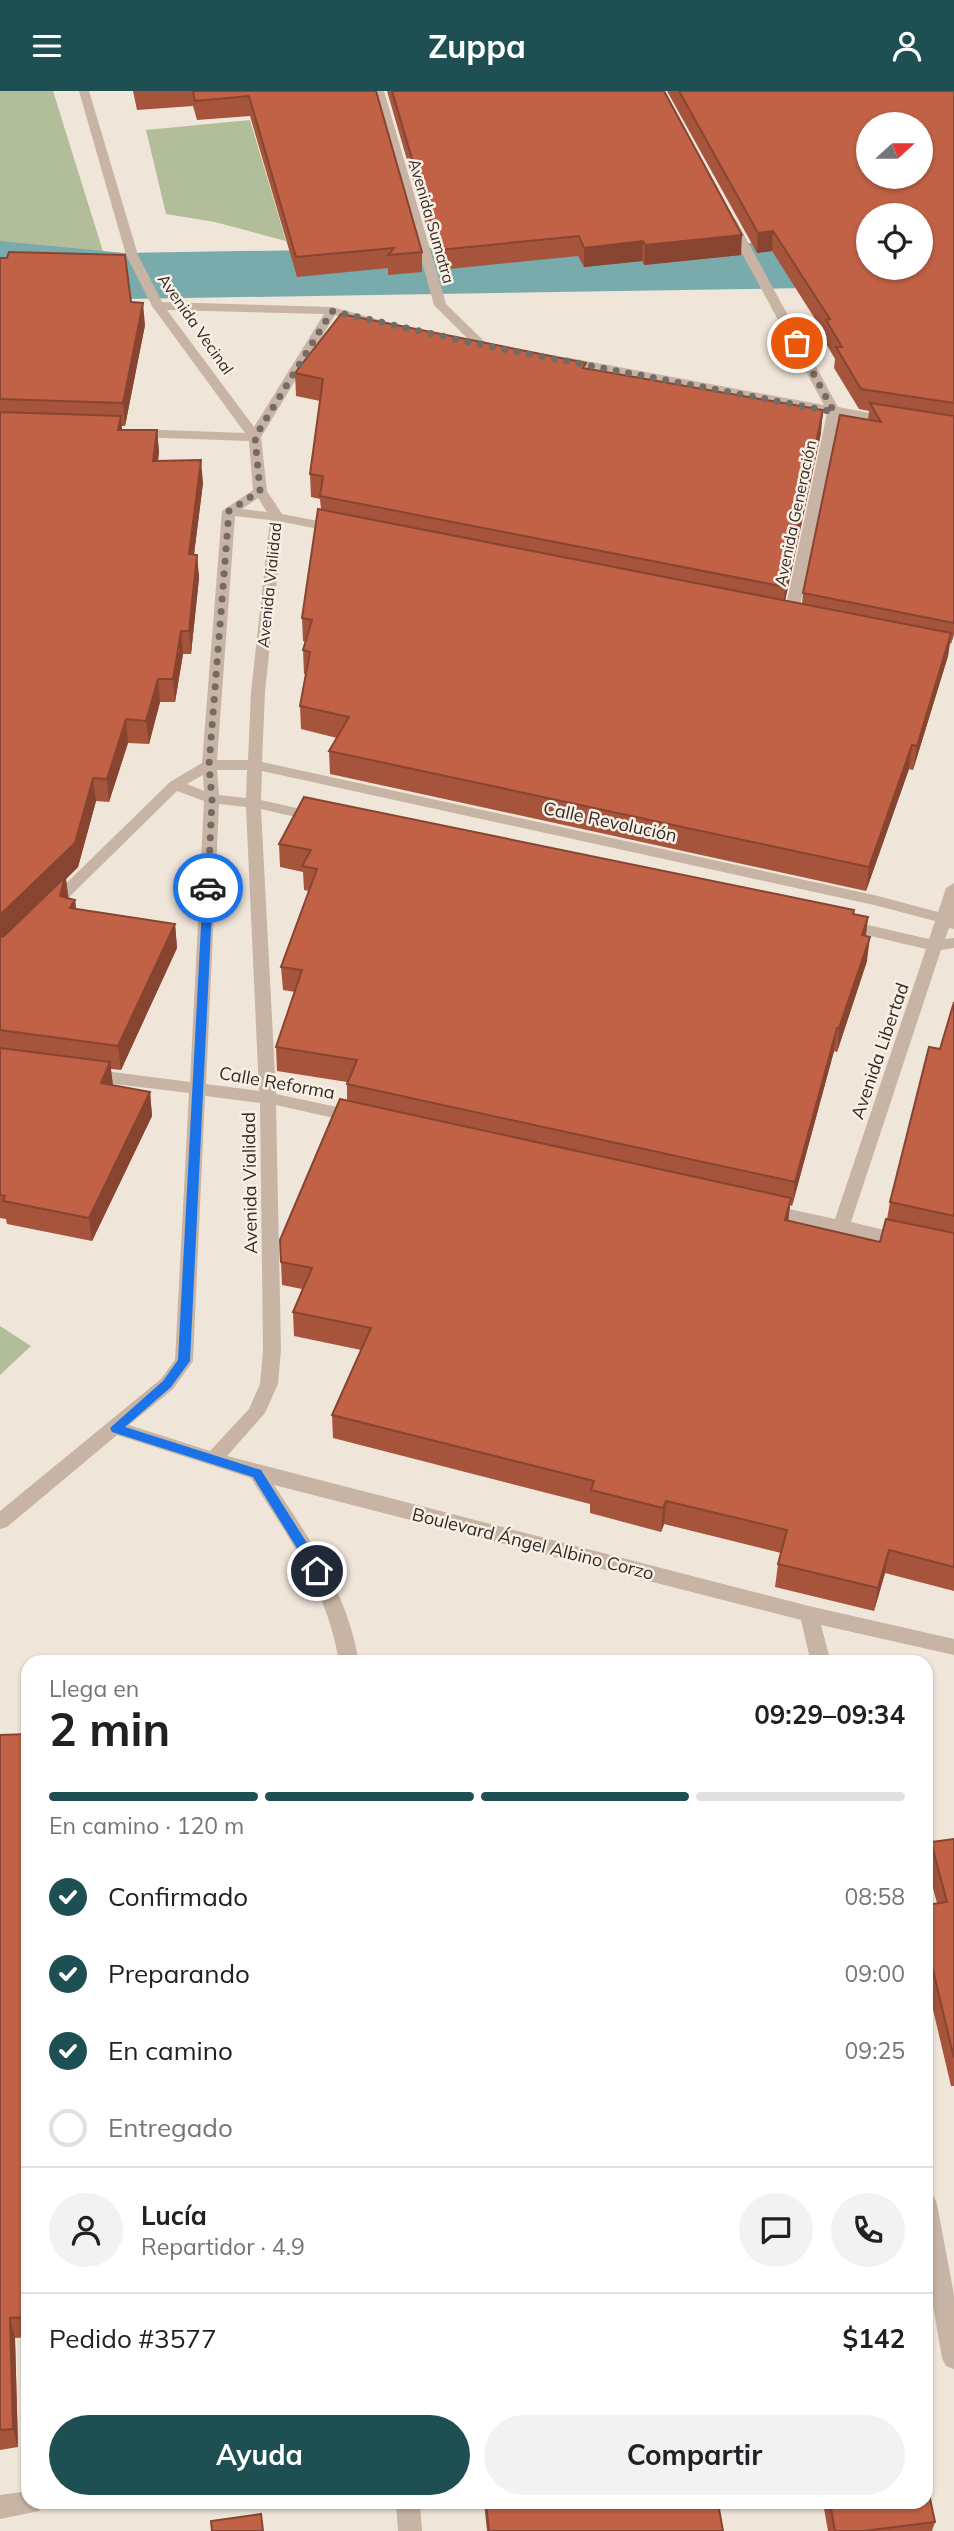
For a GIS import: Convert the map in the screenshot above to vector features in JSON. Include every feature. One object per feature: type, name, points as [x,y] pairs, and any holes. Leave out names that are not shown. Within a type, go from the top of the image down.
[{"type":"street","name":"Avenida Vecinal","points":[[84,91],[132,255],[158,306],[255,437]]},
{"type":"street","name":"Avenida Sumatra","points":[[379,91],[440,305],[481,345]]},
{"type":"street","points":[[725,210],[834,412]]},
{"type":"street","points":[[158,306],[332,311],[413,330]]},
{"type":"street","points":[[229,511],[260,491],[255,437],[332,311]]},
{"type":"street","points":[[454,339],[494,348]]},
{"type":"street","points":[[549,358],[834,412],[901,422]]},
{"type":"street","name":"Avenida Generación","points":[[790,620],[834,412]]},
{"type":"street","points":[[121,432],[255,437]]},
{"type":"street","name":"Avenida Vialidad","points":[[213,1460],[256,1413],[269,1384],[272,1350],[268,1098],[253,803],[258,692],[277,517],[260,491]]},
{"type":"street","points":[[229,511],[277,517],[358,533]]},
{"type":"street","points":[[0,1522],[167,1384],[184,1361],[212,799],[209,765],[229,511]]},
{"type":"street","points":[[38,919],[175,785],[209,765],[256,765]]},
{"type":"street","name":"Calle Revolución","points":[[256,765],[874,900],[949,921]]},
{"type":"street","points":[[175,785],[212,799],[253,803],[334,820]]},
{"type":"street","name":"Avenida Libertad","points":[[841,1227],[936,946],[949,921],[954,888]]},
{"type":"street","points":[[832,922],[936,946],[954,943]]},
{"type":"street","name":"Calle Reforma","points":[[66,1072],[268,1098],[377,1122]]},
{"type":"street","points":[[746,1205],[916,1243]]},
{"type":"street","name":"Boulevard Ángel Albino Corzo","points":[[116,1428],[257,1473],[809,1614],[954,1647]]},
{"type":"street","points":[[257,1473],[338,1609],[347,1655]]},
{"type":"street","points":[[809,1614],[819,1655]]},
{"type":"street","points":[[933,2242],[954,2358]]},
{"type":"street","points":[[0,2507],[21,2504]]},
{"type":"street","points":[[408,2509],[410,2531]]},
{"type":"green space","points":[[0,91],[53,91],[106,261],[0,258]]},
{"type":"green space","points":[[250,120],[286,241],[215,222],[166,214],[146,130]]},
{"type":"green space","points":[[0,1326],[31,1346],[0,1375]]},
{"type":"building","points":[[193,91],[376,91],[422,252],[388,255],[394,248],[296,257],[249,96],[195,101]]},
{"type":"building","points":[[392,91],[664,91],[742,235],[645,245],[643,241],[584,248],[579,236],[439,250]]},
{"type":"building","points":[[679,91],[954,91],[954,403],[861,389],[836,347],[842,347],[826,320],[830,319],[773,231],[758,233]]},
{"type":"building","points":[[9,252],[125,255],[131,302],[143,303],[123,403],[0,399],[0,258],[7,258]]},
{"type":"building","points":[[341,314],[586,363],[583,368],[823,410],[785,587],[320,496],[323,476],[310,474],[323,379],[295,373]]},
{"type":"building","points":[[870,403],[954,416],[954,623],[803,593],[840,415],[881,422]]},
{"type":"building","points":[[0,412],[121,416],[118,430],[157,430],[153,461],[201,460],[189,554],[197,555],[189,631],[181,631],[173,679],[158,679],[146,721],[126,719],[107,779],[93,778],[75,843],[0,915]]},
{"type":"building","points":[[318,509],[951,633],[917,746],[912,745],[869,867],[329,751],[349,717],[300,706],[310,652],[303,650],[312,620],[302,618]]},
{"type":"building","points":[[304,797],[854,910],[853,914],[868,917],[862,935],[870,937],[837,1028],[795,1182],[347,1084],[357,1060],[276,1047],[302,970],[281,967],[317,869],[302,866],[311,850],[279,844]]},
{"type":"building","points":[[65,877],[60,896],[75,900],[70,908],[175,924],[118,1046],[0,1030],[0,937]]},
{"type":"building","points":[[954,1002],[954,1216],[890,1202],[929,1047],[940,1049]]},
{"type":"building","points":[[0,1048],[110,1062],[101,1083],[150,1092],[89,1218],[3,1201],[5,1196],[0,1195]]},
{"type":"building","points":[[340,1099],[791,1198],[785,1220],[880,1242],[886,1219],[954,1233],[954,1567],[889,1550],[878,1588],[778,1564],[787,1530],[666,1501],[663,1508],[591,1490],[594,1481],[332,1415],[371,1328],[293,1312],[312,1268],[281,1262],[280,1240]]},
{"type":"building","points":[[21,1734],[21,2317],[10,2318],[13,2429],[0,2430],[0,1735]]},
{"type":"building","points":[[954,1839],[954,2058],[933,1970],[933,1904],[947,1902],[933,1842]]},
{"type":"building","points":[[487,2509],[719,2509],[723,2531],[489,2531]]},
{"type":"building","points":[[831,2509],[932,2509],[935,2522],[863,2531],[835,2531]]},
{"type":"building","points":[[261,2514],[263,2531],[212,2531],[211,2521]]},
{"type":"waterway","points":[[0,264],[124,276],[856,264]]},
{"type":"way so far","points":[[208,888],[212,799],[209,765],[229,511],[260,491],[255,437],[332,311],[481,345],[834,412],[797,343]]},
{"type":"route","points":[[208,888],[184,1361],[167,1384],[116,1428],[257,1473],[317,1571]]}]
